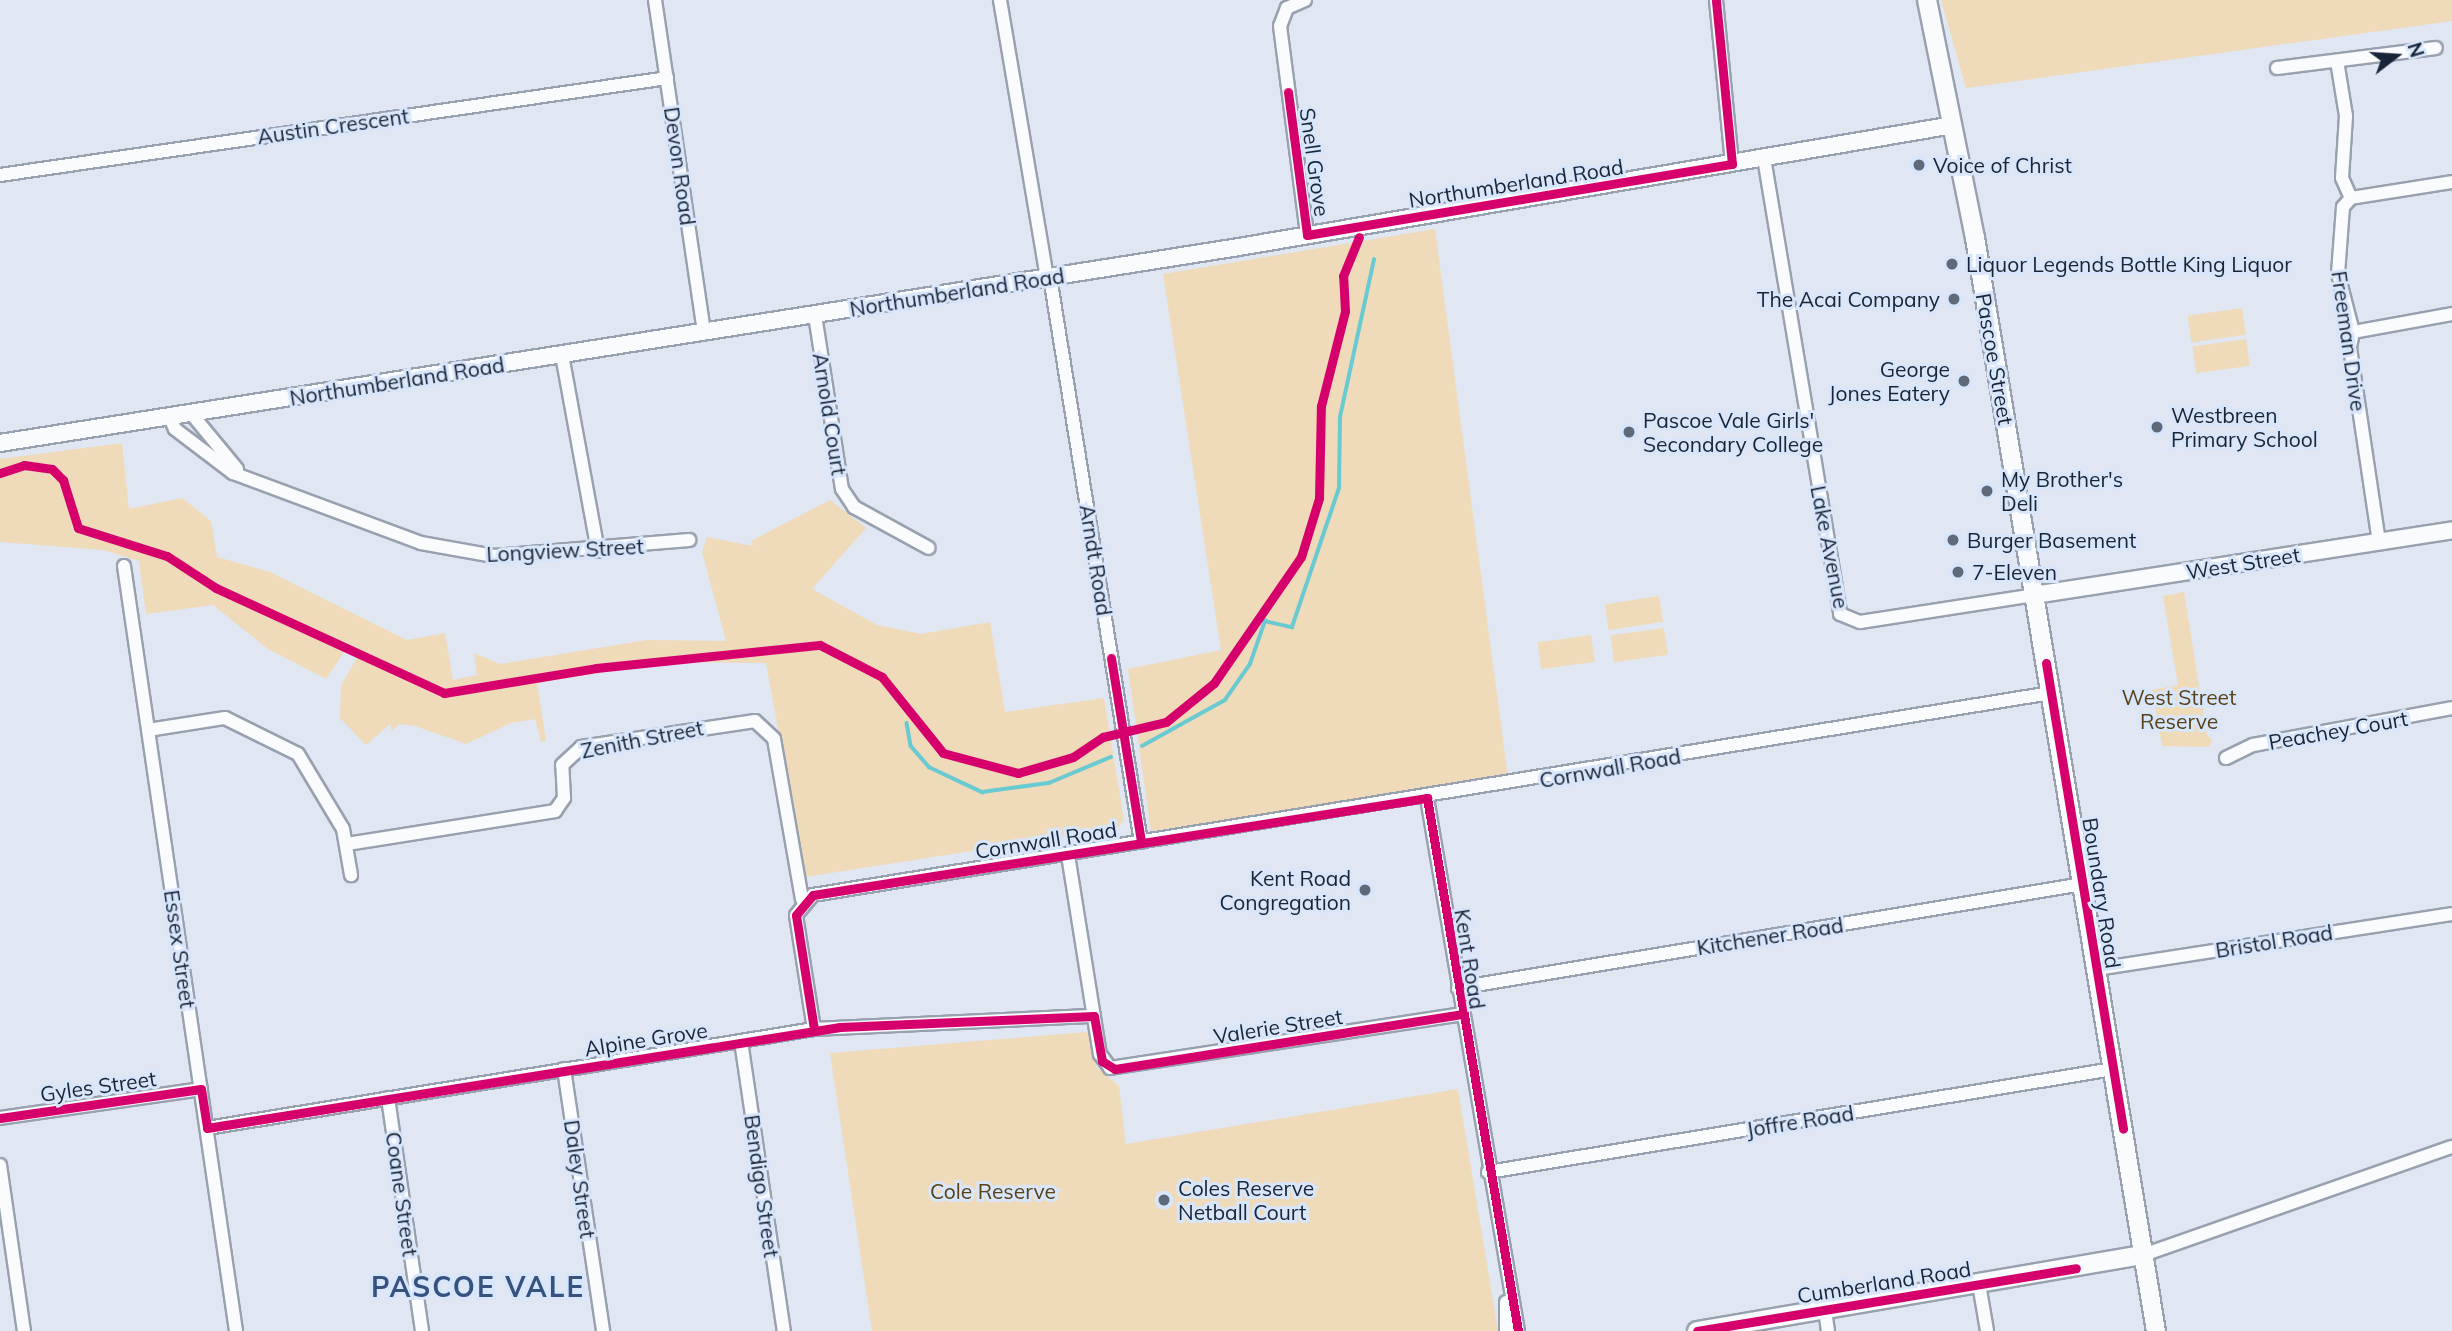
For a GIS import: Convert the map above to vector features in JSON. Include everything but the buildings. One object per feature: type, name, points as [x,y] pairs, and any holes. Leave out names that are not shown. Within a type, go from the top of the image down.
[{"type":"main road","name":"Pascoe Street","points":[[1927,0],[1953,125],[2035,595]]},
{"type":"main road","name":"Boundary Road","points":[[2035,595],[2156,1331]]},
{"type":"main road","name":"Cumberland Road","points":[[1697,1331],[2143,1255]]},
{"type":"street","name":"Devon Road","points":[[655,0],[704,332]]},
{"type":"street","name":"Arndt Road","points":[[1000,0],[1049,277],[1141,842]]},
{"type":"street","name":"Snell Grove","points":[[1305,0],[1287,8],[1280,26],[1307,235]]},
{"type":"street","points":[[1716,0],[1732,164]]},
{"type":"street","points":[[2277,68],[2436,48]]},
{"type":"street","points":[[2337,61],[2346,116],[2342,178],[2351,198],[2452,183]]},
{"type":"street","name":"Austin Crescent","points":[[0,175],[667,78]]},
{"type":"street","name":"Northumberland Road","points":[[0,443],[1307,235],[1953,125]]},
{"type":"street","name":"Lake Avenue","points":[[1764,158],[1840,614],[1860,622],[2035,595]]},
{"type":"street","name":"Freeman Drive","points":[[2351,198],[2343,207],[2338,265],[2353,332],[2350,348],[2379,542]]},
{"type":"street","points":[[2353,332],[2452,314]]},
{"type":"street","name":"Arnold Court","points":[[815,315],[842,489],[854,508],[929,548]]},
{"type":"street","points":[[562,355],[598,551]]},
{"type":"street","name":"Longview Street","points":[[190,412],[246,476]]},
{"type":"street","name":"Longview Street","points":[[169,415],[175,429],[215,461],[246,476],[432,546],[494,556],[598,551],[688,540]]},
{"type":"street","name":"West Street","points":[[2035,595],[2452,530]]},
{"type":"street","name":"Essex Street","points":[[124,566],[236,1331]]},
{"type":"street","name":"Cornwall Road","points":[[803,900],[1141,842],[1427,798],[2051,694]]},
{"type":"street","name":"Peachey Court","points":[[2226,758],[2252,745],[2452,708]]},
{"type":"street","points":[[148,730],[225,718],[298,754],[347,844],[351,875]]},
{"type":"street","name":"Zenith Street","points":[[347,844],[555,811],[564,798],[562,765],[581,747],[755,721],[774,739],[803,900]]},
{"type":"street","name":"Kent Road","points":[[1427,798],[1505,1281],[1518,1331]]},
{"type":"street","points":[[1068,855],[1094,1016]]},
{"type":"street","name":"Kitchener Road","points":[[1458,988],[2082,884]]},
{"type":"street","points":[[803,900],[797,926],[814,1029]]},
{"type":"street","name":"Bristol Road","points":[[2097,969],[2452,914]]},
{"type":"street","name":"Valerie Street","points":[[1094,1016],[1102,1061],[1123,1068],[1462,1014]]},
{"type":"street","name":"Alpine Grove","points":[[207,1128],[814,1029],[1094,1016]]},
{"type":"street","name":"Bendigo Street","points":[[741,1041],[784,1331]]},
{"type":"street","name":"Daley Street","points":[[564,1069],[603,1331]]},
{"type":"street","name":"Joffre Road","points":[[1488,1172],[2113,1069]]},
{"type":"street","name":"Gyles Street","points":[[0,1118],[201,1089]]},
{"type":"street","name":"Coane Street","points":[[388,1098],[422,1331]]},
{"type":"street","name":"Cumberland Road","points":[[2143,1255],[2452,1147]]},
{"type":"street","points":[[0,1165],[24,1331]]},
{"type":"street","name":"Kent Road","points":[[1505,1281],[1506,1331]]},
{"type":"street","points":[[1979,1284],[1987,1331]]},
{"type":"street","points":[[1825,1310],[1828,1331]]},
{"type":"green space","points":[[1941,0],[2452,0],[2452,21],[1966,88]]},
{"type":"green space","points":[[1435,229],[1508,777],[1151,831],[1128,669],[1221,650],[1163,274]]},
{"type":"green space","points":[[2242,308],[2246,335],[2191,342],[2188,316]]},
{"type":"green space","points":[[2246,339],[2250,366],[2196,373],[2193,347]]},
{"type":"green space","points":[[122,443],[129,509],[182,498],[211,521],[217,557],[270,572],[407,640],[445,633],[453,680],[477,675],[474,653],[500,664],[647,640],[726,641],[702,552],[707,537],[753,546],[751,541],[830,500],[866,528],[812,589],[877,625],[921,634],[990,622],[1005,712],[1104,698],[1124,820],[1118,828],[805,877],[766,663],[670,662],[537,683],[546,741],[541,742],[535,719],[511,723],[466,744],[415,726],[399,724],[392,731],[390,724],[366,745],[340,718],[341,685],[357,658],[345,651],[326,679],[268,649],[213,605],[146,614],[139,561],[103,550],[0,542],[0,459]]},
{"type":"green space","name":"West Street Reserve","points":[[2184,592],[2207,735],[2213,741],[2208,747],[2162,746],[2152,690],[2178,685],[2163,596]]},
{"type":"green space","points":[[1659,596],[1663,622],[1609,630],[1605,605]]},
{"type":"green space","points":[[1664,628],[1668,655],[1614,662],[1611,636]]},
{"type":"green space","points":[[1591,635],[1595,662],[1541,669],[1538,643]]},
{"type":"green space","name":"Cole Reserve","points":[[1088,1032],[1097,1068],[1119,1086],[1126,1144],[1458,1089],[1498,1331],[872,1331],[830,1053]]},
{"type":"waterway","points":[[1142,746],[1225,700],[1250,664],[1265,621],[1292,627],[1339,488],[1340,417],[1374,260]]},
{"type":"waterway","points":[[907,723],[911,746],[929,767],[982,792],[1049,783],[1111,757]]},
{"type":"cycle path","points":[[1288,92],[1307,235],[1732,164],[1716,0]]},
{"type":"cycle path","points":[[0,473],[24,465],[52,469],[63,480],[78,528],[167,556],[216,588],[444,693],[596,668],[820,645],[882,677],[943,753],[1018,773],[1073,757],[1103,737],[1166,722],[1214,683],[1301,557],[1319,498],[1321,406],[1345,311],[1343,276],[1359,237]]},
{"type":"cycle path","points":[[1111,658],[1141,842]]},
{"type":"cycle path","points":[[2046,663],[2123,1129]]},
{"type":"cycle path","points":[[814,1029],[796,915],[813,895],[1427,798],[1518,1331]]},
{"type":"cycle path","points":[[0,1118],[201,1089],[207,1128],[840,1027],[1094,1016],[1102,1061],[1115,1069],[1462,1014]]},
{"type":"cycle path","points":[[1697,1331],[2076,1268]]},
{"type":"place","name":"Voice of Christ","points":[[1919,165]]},
{"type":"place","name":"Liquor Legends Bottle King Liquor","points":[[1952,264]]},
{"type":"place","name":"The Acai Company","points":[[1954,299]]},
{"type":"place","name":"George Jones Eatery","points":[[1964,381]]},
{"type":"place","name":"Westbreen Primary School","points":[[2157,427]]},
{"type":"place","name":"Pascoe Vale Girls' Secondary College","points":[[1629,432]]},
{"type":"place","name":"My Brother's Deli","points":[[1987,491]]},
{"type":"place","name":"Burger Basement","points":[[1953,540]]},
{"type":"place","name":"7-Eleven","points":[[1958,572]]},
{"type":"place","name":"Kent Road Congregation","points":[[1365,890]]},
{"type":"place","name":"Coles Reserve Netball Court","points":[[1164,1200]]},
{"type":"district","name":"PASCOE VALE","points":[[478,1287]]}]
